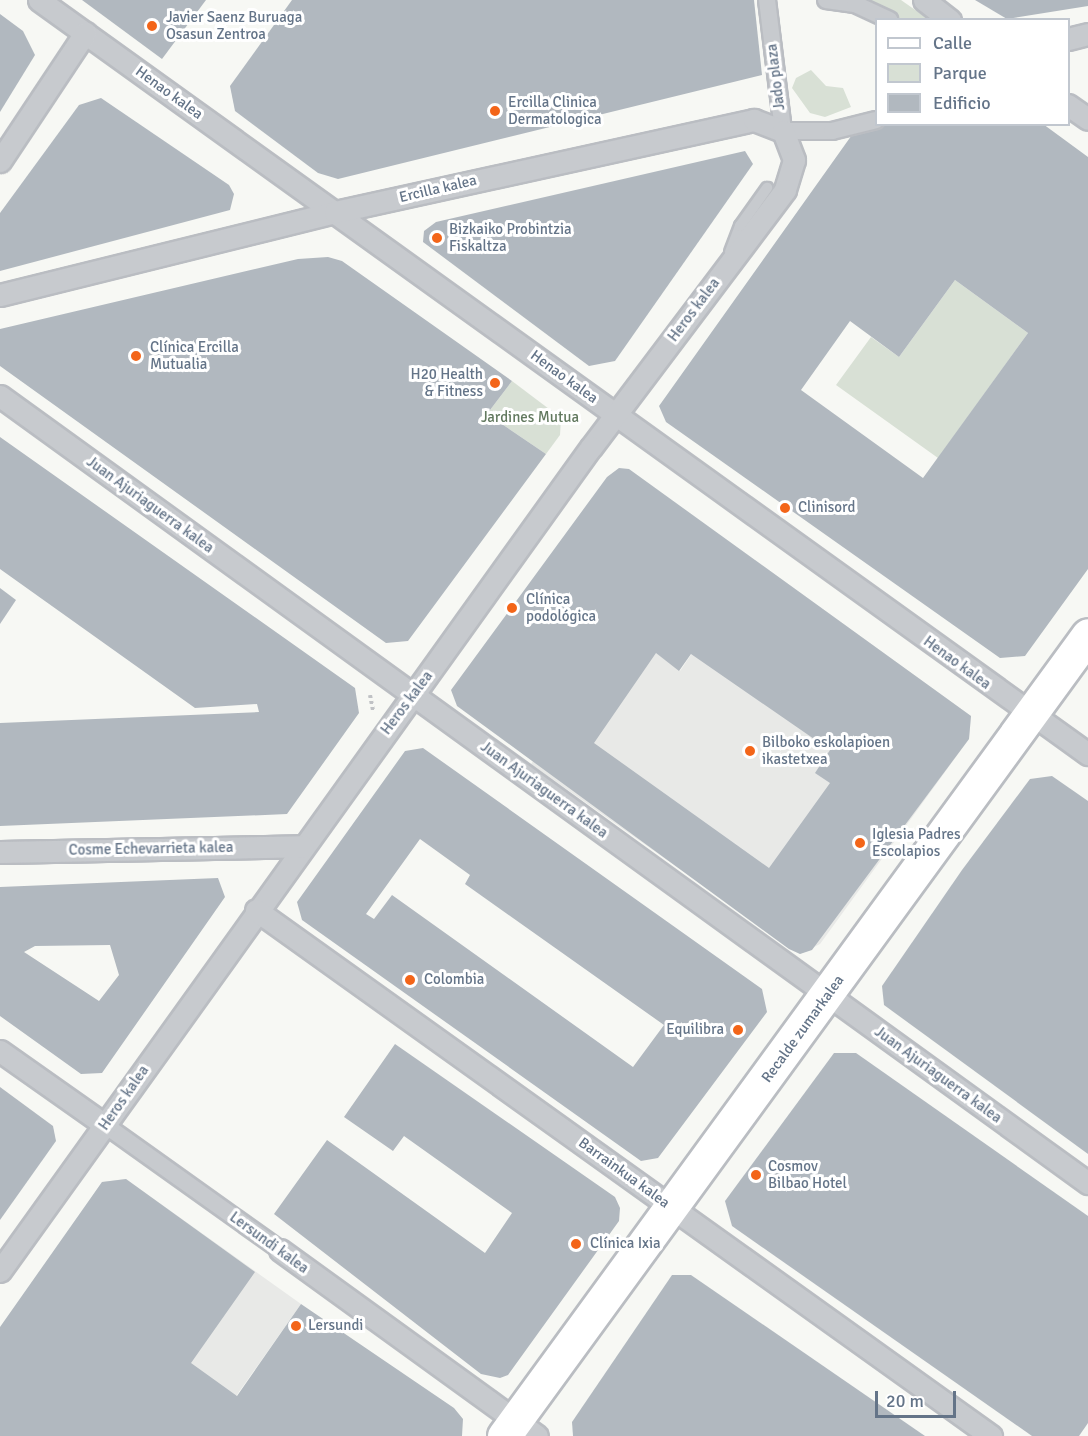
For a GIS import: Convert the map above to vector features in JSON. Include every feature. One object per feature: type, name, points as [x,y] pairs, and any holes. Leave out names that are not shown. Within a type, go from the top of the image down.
[{"type":"main road","name":"Recalde zumarkalea","points":[[516,1432],[828,994],[1088,635]]},
{"type":"street","name":"Henao kalea","points":[[39,0],[616,414],[1031,716],[1088,754]]},
{"type":"street","name":"Jado plaza","points":[[767,0],[783,132],[832,131],[875,120]]},
{"type":"street","points":[[826,0],[855,4],[885,18]]},
{"type":"street","points":[[924,0],[947,18]]},
{"type":"street","points":[[0,161],[85,33]]},
{"type":"street","points":[[1070,38],[1088,34]]},
{"type":"street","points":[[1070,106],[1088,119]]},
{"type":"street","points":[[783,132],[875,109]]},
{"type":"street","name":"Ercilla kalea","points":[[0,295],[335,212],[754,120],[783,132]]},
{"type":"street","name":"Heros kalea","points":[[0,1271],[256,910],[791,175],[794,160],[783,132]]},
{"type":"street","name":"Juan Ajuriaguerra kalea","points":[[0,396],[1088,1183]]},
{"type":"street","name":"Cosme Echevarrieta kalea","points":[[0,852],[303,846]]},
{"type":"street","name":"Barrainkua kalea","points":[[256,910],[991,1436]]},
{"type":"street","name":"Lersundi kalea","points":[[0,1051],[280,1250],[516,1432]]},
{"type":"lane","points":[[724,269],[740,226],[767,188]]},
{"type":"shaded area","name":"Bilboko eskolapioen ikastetxea","points":[[755,560],[971,716],[969,739],[820,944],[800,954],[531,764],[625,629],[680,671]]},
{"type":"shaded area","points":[[126,1179],[301,1304],[208,1436],[36,1279],[102,1182]]},
{"type":"green space","points":[[826,0],[901,0],[927,18],[886,18]]},
{"type":"green space","points":[[811,70],[826,86],[843,88],[851,107],[825,117],[810,113],[792,88],[796,78]]},
{"type":"green space","points":[[955,280],[1028,333],[938,458],[836,385],[871,337],[899,357]]},
{"type":"green space","name":"Jardines Mutua","points":[[512,381],[561,418],[560,435],[546,454],[487,414]]},
{"type":"building","name":"Javier Saenz Buruaga Osasun Zentroa","points":[[82,0],[206,0],[162,59]]},
{"type":"building","points":[[292,0],[754,0],[762,75],[338,179],[318,173],[235,111],[230,86]]},
{"type":"building","points":[[975,0],[1088,0],[1088,6],[1005,18]]},
{"type":"building","points":[[0,14],[23,31],[35,55],[0,112]]},
{"type":"building","points":[[101,98],[229,185],[234,194],[230,210],[0,271],[0,213],[79,105]]},
{"type":"building","points":[[875,124],[1046,126],[1088,157],[1088,569],[1025,656],[1000,658],[666,422],[659,406],[854,132]],"holes":[[[955,280],[1028,333],[923,478],[801,390],[850,321],[899,357]]]},
{"type":"building","points":[[745,151],[753,164],[615,361],[589,366],[423,242],[424,231],[436,222]]},
{"type":"building","points":[[328,257],[342,261],[512,381],[487,414],[546,454],[408,641],[386,643],[0,366],[0,329],[298,259]]},
{"type":"building","points":[[0,437],[355,688],[359,713],[287,814],[0,826],[0,723],[259,712],[257,704],[195,708],[0,569]]},
{"type":"building","name":"Bilboko eskolapioen ikastetxea","points":[[619,468],[629,469],[971,716],[969,739],[812,950],[800,954],[789,949],[457,706],[451,690],[607,477]],"holes":[[[656,653],[679,671],[691,654],[830,750],[815,773],[830,783],[769,868],[594,743]]]},
{"type":"building","points":[[0,588],[16,600],[0,624]]},
{"type":"building","points":[[423,748],[762,989],[767,1012],[658,1158],[641,1161],[302,920],[297,902],[405,751]],"holes":[[[420,839],[470,875],[465,884],[664,1025],[633,1067],[392,895],[374,919],[366,914]]]},
{"type":"building","points":[[1052,776],[1088,801],[1088,1154],[884,1005],[882,986],[962,870],[1030,779]]},
{"type":"building","points":[[218,878],[225,897],[102,1073],[81,1074],[0,1016],[0,887]],"holes":[[[110,945],[119,975],[99,1001],[24,952],[35,946]]]},
{"type":"building","points":[[395,1044],[615,1197],[620,1208],[619,1221],[508,1375],[500,1378],[481,1374],[274,1214],[327,1140],[485,1253],[512,1213],[404,1136],[393,1151],[344,1117]]},
{"type":"building","points":[[834,1053],[856,1053],[1088,1216],[1088,1423],[1079,1436],[1032,1436],[732,1226],[725,1201]]},
{"type":"building","points":[[0,1087],[53,1126],[56,1141],[0,1220]]},
{"type":"building","points":[[126,1179],[255,1272],[191,1363],[237,1396],[301,1304],[454,1408],[463,1419],[462,1436],[0,1436],[0,1327],[102,1182]]},
{"type":"building","points":[[672,1275],[691,1275],[925,1436],[573,1436],[572,1422]]},
{"type":"place","name":"Javier Saenz Buruaga Osasun Zentroa","points":[[152,26]]},
{"type":"place","name":"Ercilla Clinica Dermatologica","points":[[495,111]]},
{"type":"place","name":"Bizkaiko Probintzia Fiskaltza","points":[[437,238]]},
{"type":"place","name":"Clínica Ercilla Mutualia","points":[[136,356]]},
{"type":"place","name":"H20 Health & Fitness","points":[[495,383]]},
{"type":"place","name":"Clinisord","points":[[785,508]]},
{"type":"place","name":"Clínica podológica","points":[[512,608]]},
{"type":"place","name":"Bilboko eskolapioen ikastetxea","points":[[750,751]]},
{"type":"place","name":"Iglesia Padres Escolapios","points":[[860,843]]},
{"type":"place","name":"Colombia","points":[[410,980]]},
{"type":"place","name":"Equilibra","points":[[738,1030]]},
{"type":"place","name":"Cosmov Bilbao Hotel","points":[[756,1175]]},
{"type":"place","name":"Clínica Ixia","points":[[576,1244]]},
{"type":"place","name":"Lersundi","points":[[296,1326]]}]
